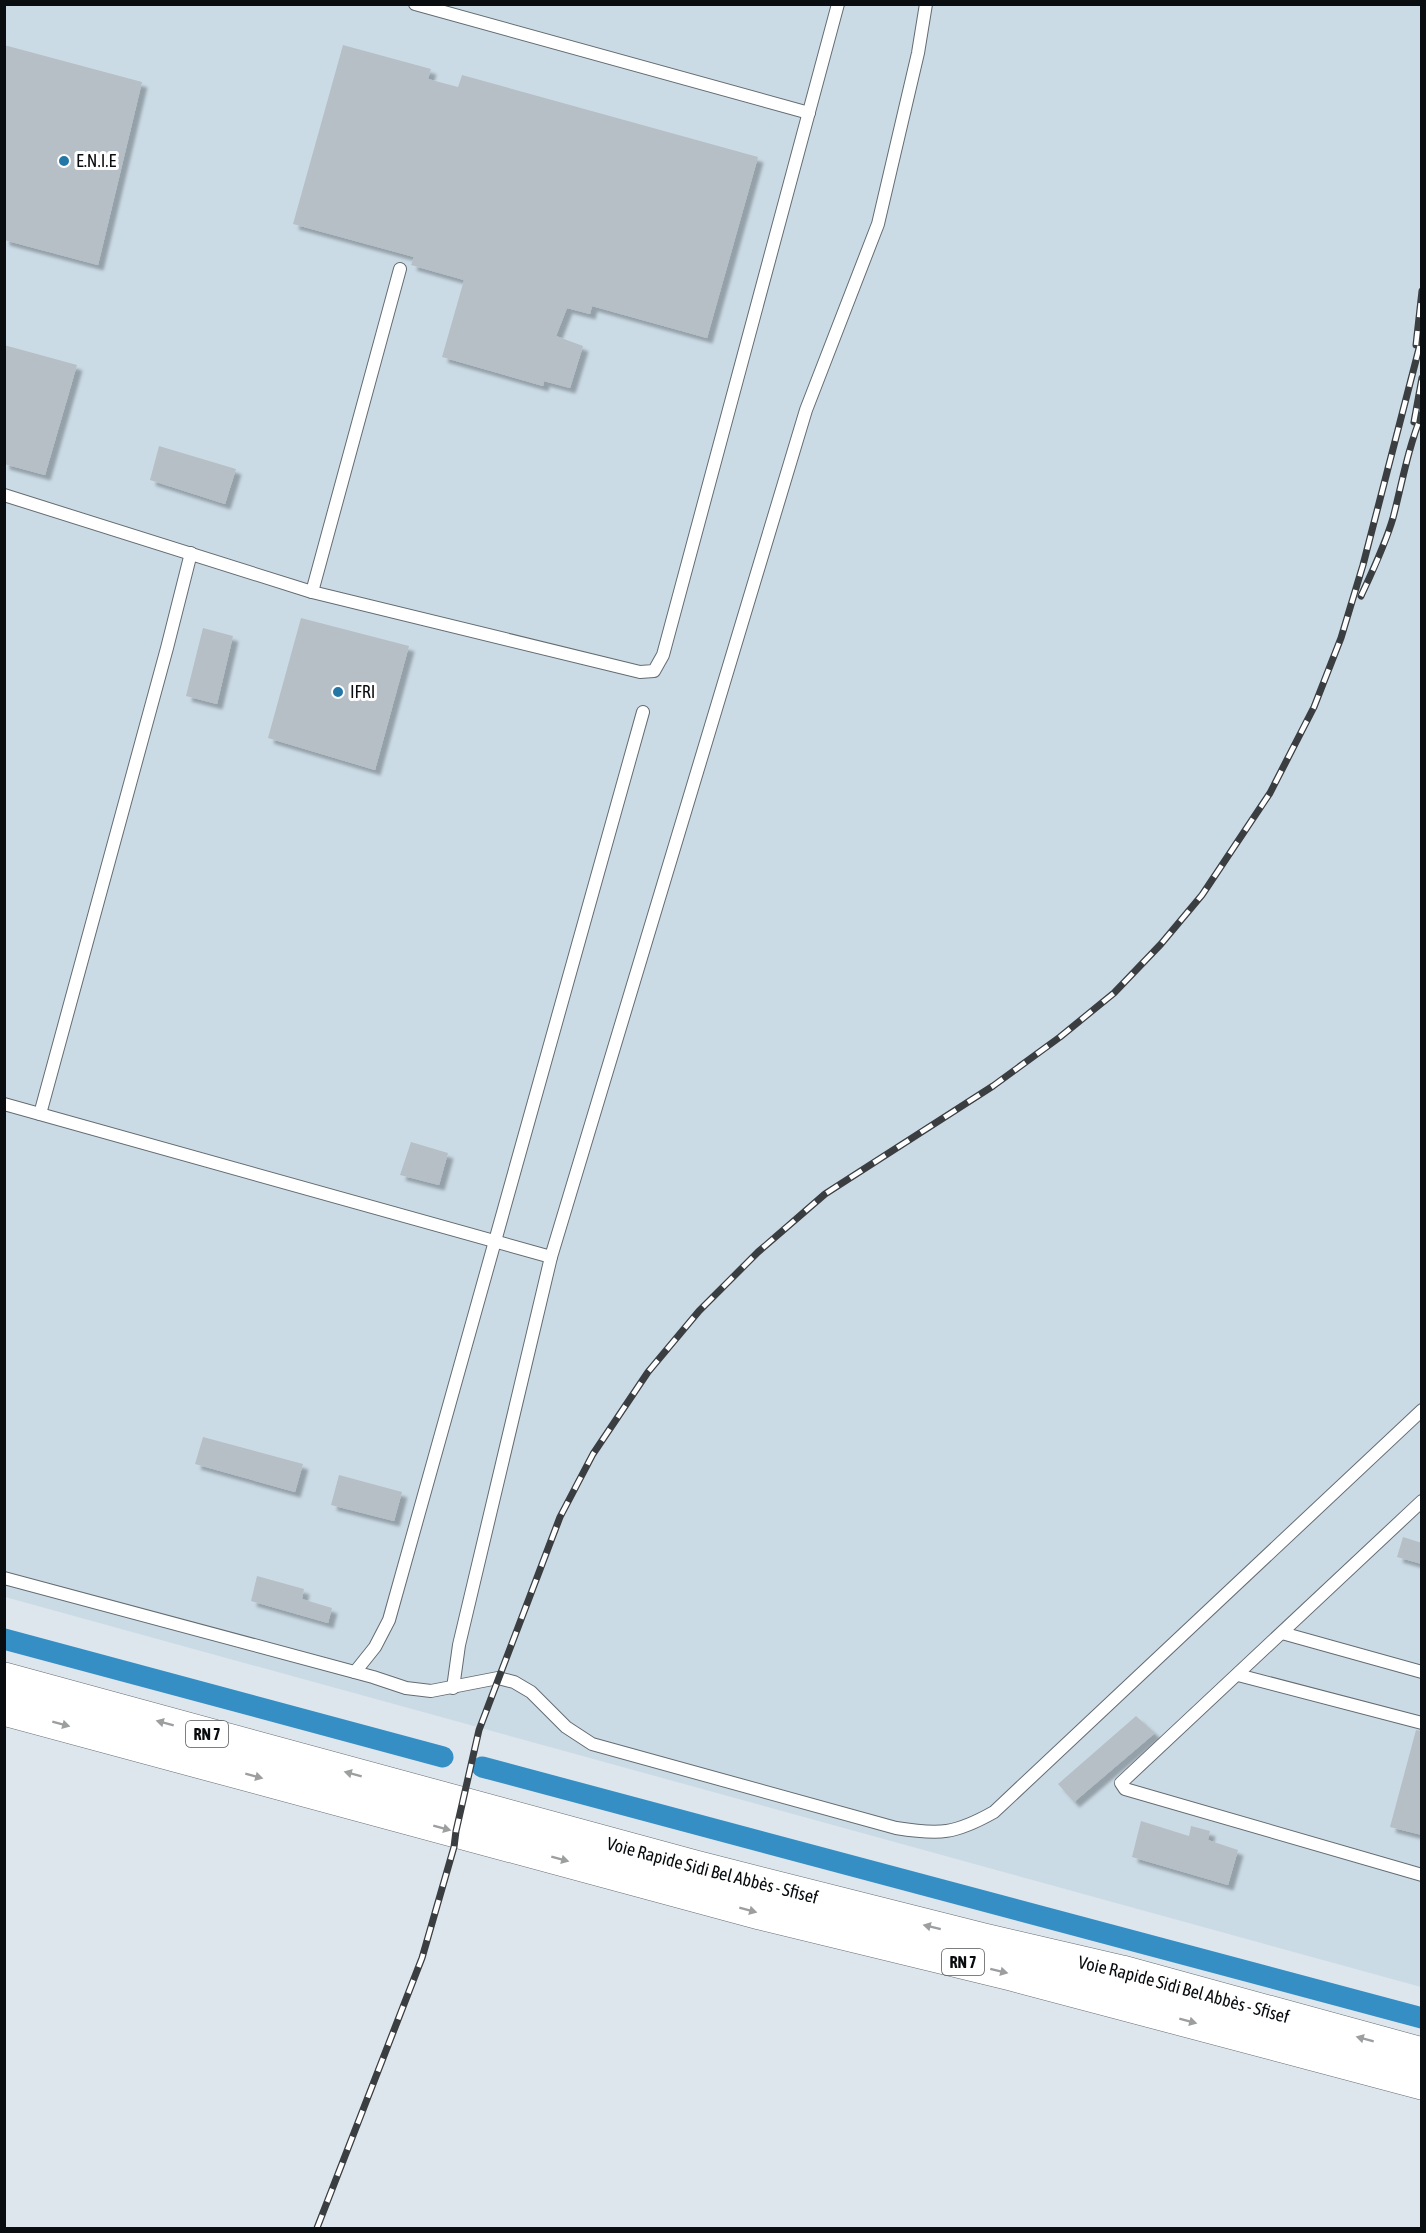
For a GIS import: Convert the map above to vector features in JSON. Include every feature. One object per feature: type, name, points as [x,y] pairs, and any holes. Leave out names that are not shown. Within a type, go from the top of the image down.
[{"type":"highway","name":"Voie Rapide Sidi Bel Abbès - Sfisef","points":[[4,1679],[695,1867],[984,1940],[1122,1972],[1422,2054]]},
{"type":"highway","name":"Voie Rapide Sidi Bel Abbès - Sfisef","points":[[4,1709],[760,1913],[1022,1977],[1422,2083]]},
{"type":"lane","points":[[415,4],[809,113]]},
{"type":"lane","points":[[4,495],[312,592],[640,672],[654,671],[663,655],[838,4]]},
{"type":"lane","points":[[453,1688],[459,1645],[551,1257],[806,410],[878,224],[918,53],[926,4]]},
{"type":"lane","points":[[312,592],[400,269]]},
{"type":"lane","points":[[39,1114],[164,660],[191,553]]},
{"type":"lane","points":[[355,1672],[375,1647],[389,1620],[643,712]]},
{"type":"lane","points":[[4,1104],[551,1257]]},
{"type":"lane","points":[[4,1578],[355,1672],[406,1688],[431,1691],[498,1678],[514,1682],[531,1692],[566,1727],[592,1744],[896,1828],[928,1833],[952,1832],[994,1812],[1422,1410]]},
{"type":"lane","points":[[1422,1501],[1121,1783],[1123,1788],[1422,1875]]},
{"type":"lane","points":[[1282,1633],[1421,1670]]},
{"type":"lane","points":[[1238,1675],[1422,1723]]},
{"type":"shaded area","points":[[4,5],[1421,5],[1421,1987],[5,1597]]},
{"type":"building","name":"E.N.I.E","points":[[4,45],[142,82],[98,265],[4,240]]},
{"type":"building","points":[[343,45],[431,69],[428,79],[458,87],[462,75],[758,157],[707,338],[592,306],[590,314],[567,308],[556,336],[583,346],[570,388],[544,381],[543,386],[442,357],[464,280],[411,265],[414,257],[293,224]]},
{"type":"building","points":[[4,345],[77,365],[45,475],[4,464]]},
{"type":"building","points":[[159,446],[236,469],[225,504],[150,480]]},
{"type":"building","name":"IFRI","points":[[301,618],[409,646],[375,770],[268,738]]},
{"type":"building","points":[[203,628],[233,636],[217,704],[186,696]]},
{"type":"building","points":[[411,1142],[448,1153],[439,1185],[400,1175]]},
{"type":"building","points":[[203,1437],[303,1464],[295,1492],[195,1464]]},
{"type":"building","points":[[339,1475],[402,1492],[394,1521],[331,1505]]},
{"type":"building","points":[[1403,1537],[1422,1543],[1422,1564],[1397,1557]]},
{"type":"building","points":[[257,1576],[304,1589],[302,1599],[332,1608],[328,1623],[251,1601]]},
{"type":"building","points":[[1136,1716],[1155,1733],[1074,1802],[1058,1784]]},
{"type":"building","points":[[1416,1730],[1422,1731],[1422,1835],[1390,1827]]},
{"type":"building","points":[[1141,1821],[1189,1836],[1191,1826],[1210,1831],[1208,1840],[1238,1850],[1228,1885],[1132,1857]]},
{"type":"waterway","points":[[4,1639],[443,1757]]},
{"type":"waterway","points":[[482,1767],[1422,2018]]},
{"type":"railway","points":[[1416,345],[1422,291]]},
{"type":"railway","points":[[317,2228],[422,1958],[454,1847],[479,1730],[560,1517],[593,1454],[648,1372],[699,1311],[758,1252],[825,1194],[993,1086],[1060,1037],[1114,993],[1161,944],[1202,895],[1270,793],[1314,707],[1341,638],[1363,565],[1422,337]]},
{"type":"railway","points":[[1414,422],[1422,378]]},
{"type":"railway","points":[[1361,596],[1390,528],[1409,453],[1422,414]]},
{"type":"place","name":"E.N.I.E","points":[[64,161]]},
{"type":"place","name":"IFRI","points":[[338,692]]}]
